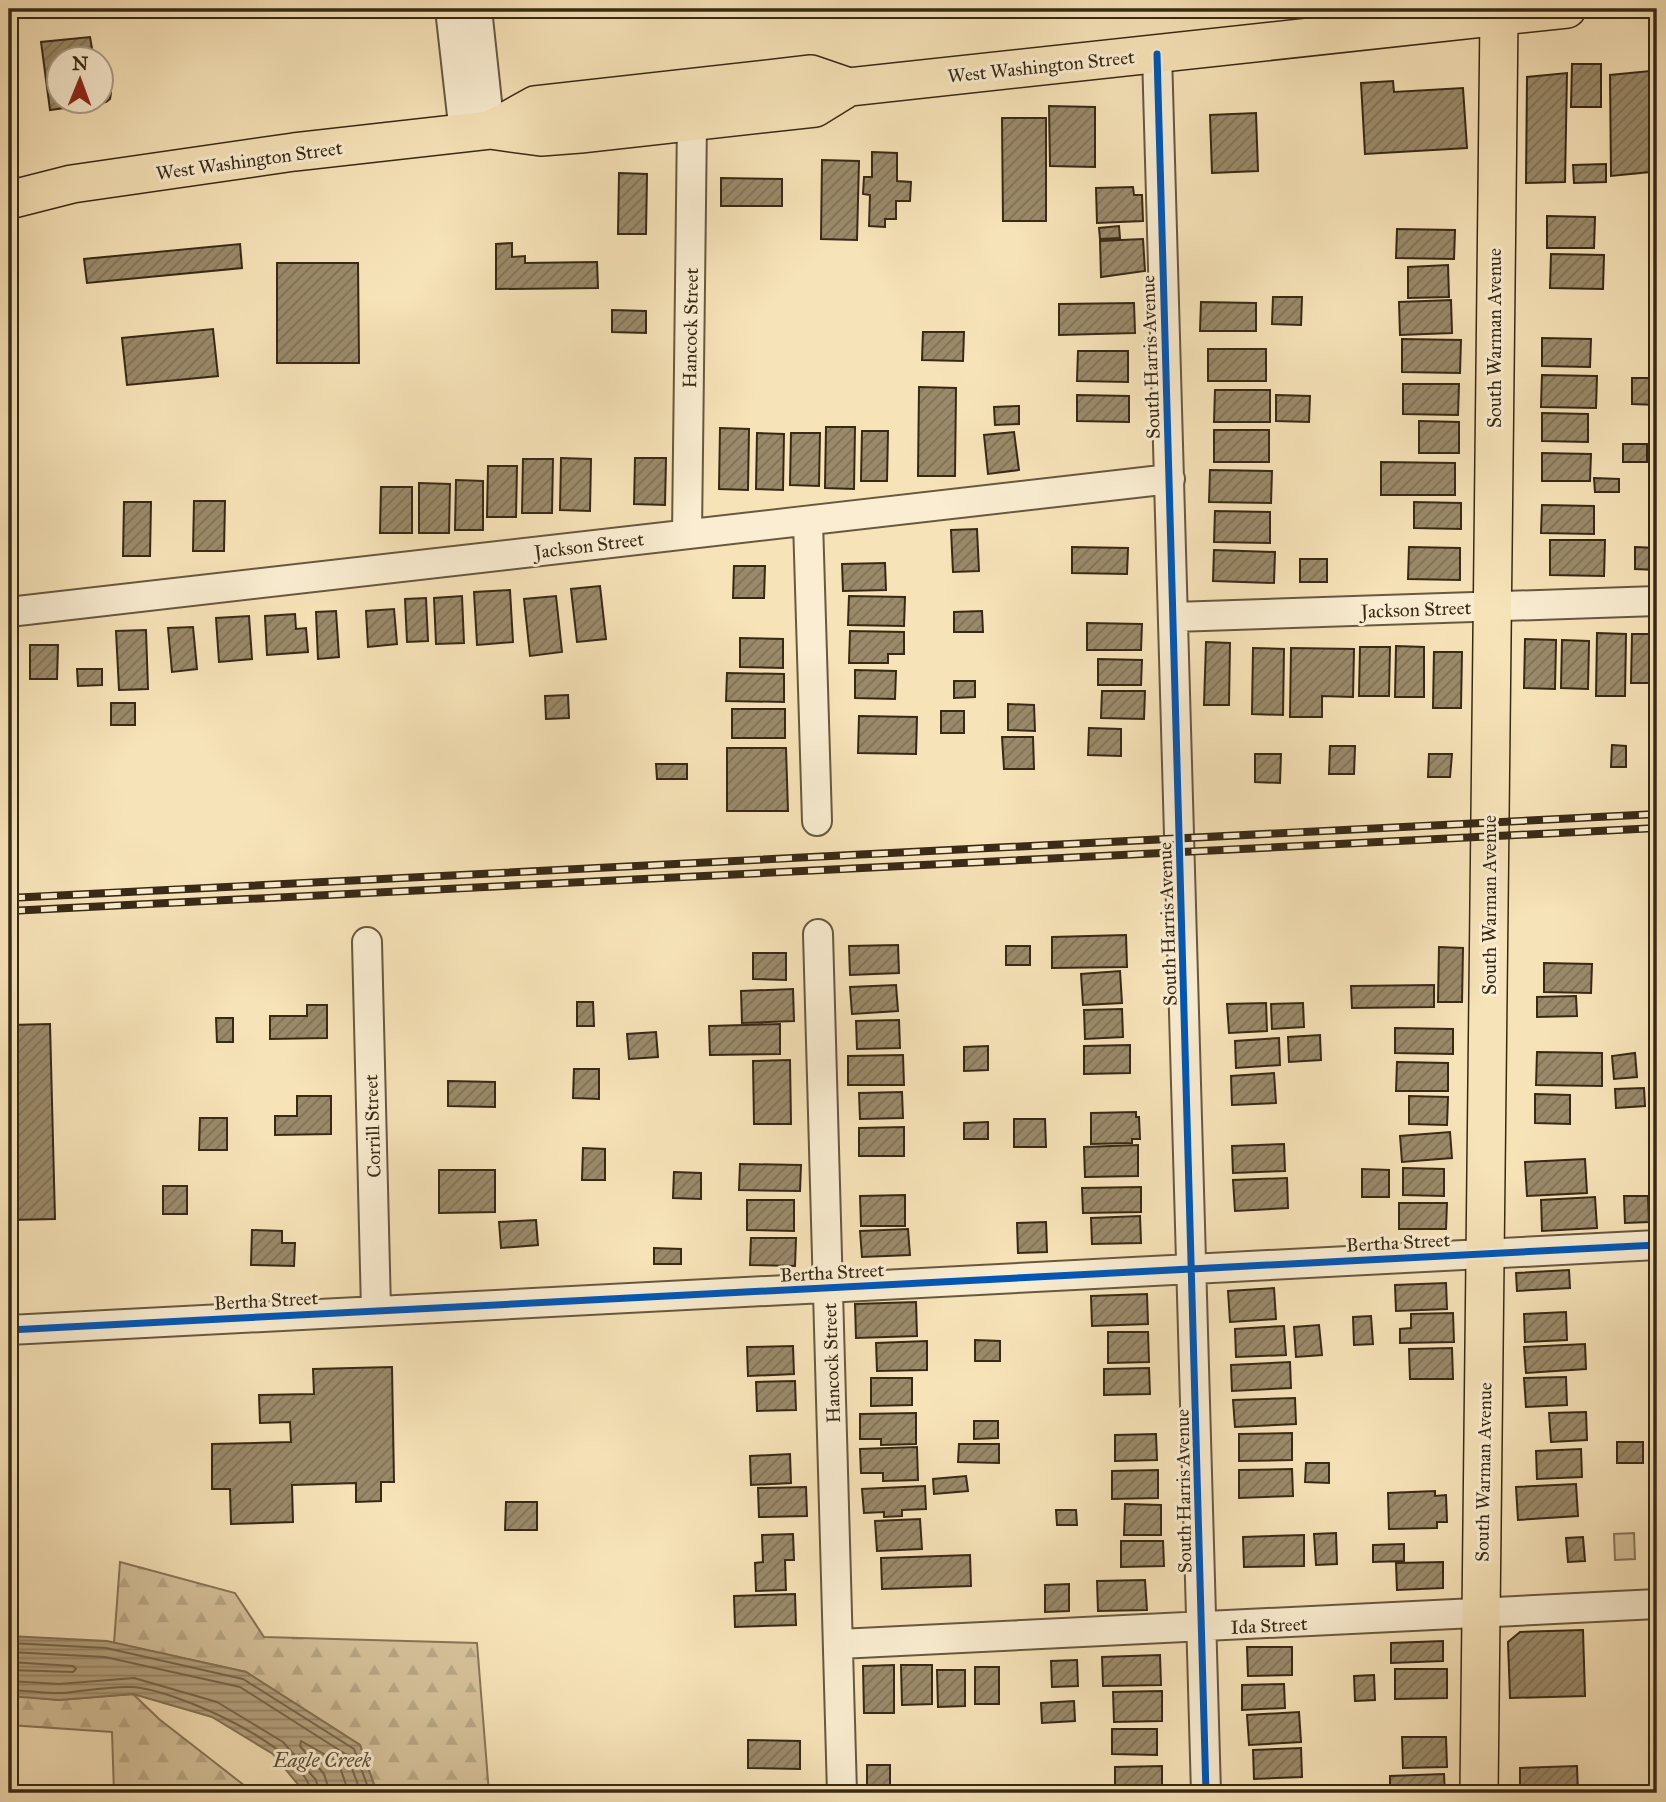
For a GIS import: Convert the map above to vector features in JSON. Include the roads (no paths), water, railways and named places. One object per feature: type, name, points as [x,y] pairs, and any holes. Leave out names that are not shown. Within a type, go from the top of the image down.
[{"type":"main road","name":"West Washington Street","points":[[477,132],[535,105],[811,74],[849,87],[1499,13],[1567,9]]},
{"type":"main road","name":"South Warman Avenue","points":[[1479,1793],[1499,13]]},
{"type":"main road","name":"West Washington Street","points":[[9,200],[72,184],[294,152],[477,132],[541,137],[815,108],[849,87]]},
{"type":"street","points":[[450,9],[477,132]]},
{"type":"street","points":[[477,9],[477,132]]},
{"type":"street","name":"South Harris Avenue","points":[[1157,54],[1206,1793]]},
{"type":"street","name":"Hancock Street","points":[[687,534],[692,121]]},
{"type":"street","name":"Jackson Street","points":[[9,612],[1170,479]]},
{"type":"street","points":[[808,521],[817,821]]},
{"type":"street","name":"Jackson Street","points":[[1174,617],[1657,601]]},
{"type":"street","name":"Hancock Street","points":[[818,934],[842,1793]]},
{"type":"street","name":"Corrill Street","points":[[367,942],[376,1310]]},
{"type":"street","name":"Bertha Street","points":[[9,1330],[1657,1245]]},
{"type":"street","name":"Ida Street","points":[[839,1644],[1657,1604]]},
{"type":"water","name":"Eagle Creek","points":[[9,1636],[107,1641],[246,1672],[360,1745],[377,1793],[305,1793],[273,1754],[212,1717],[133,1694],[59,1700],[9,1696]]},
{"type":"railway","points":[[9,898],[1657,814]]},
{"type":"railway","points":[[9,911],[1657,828]]}]
